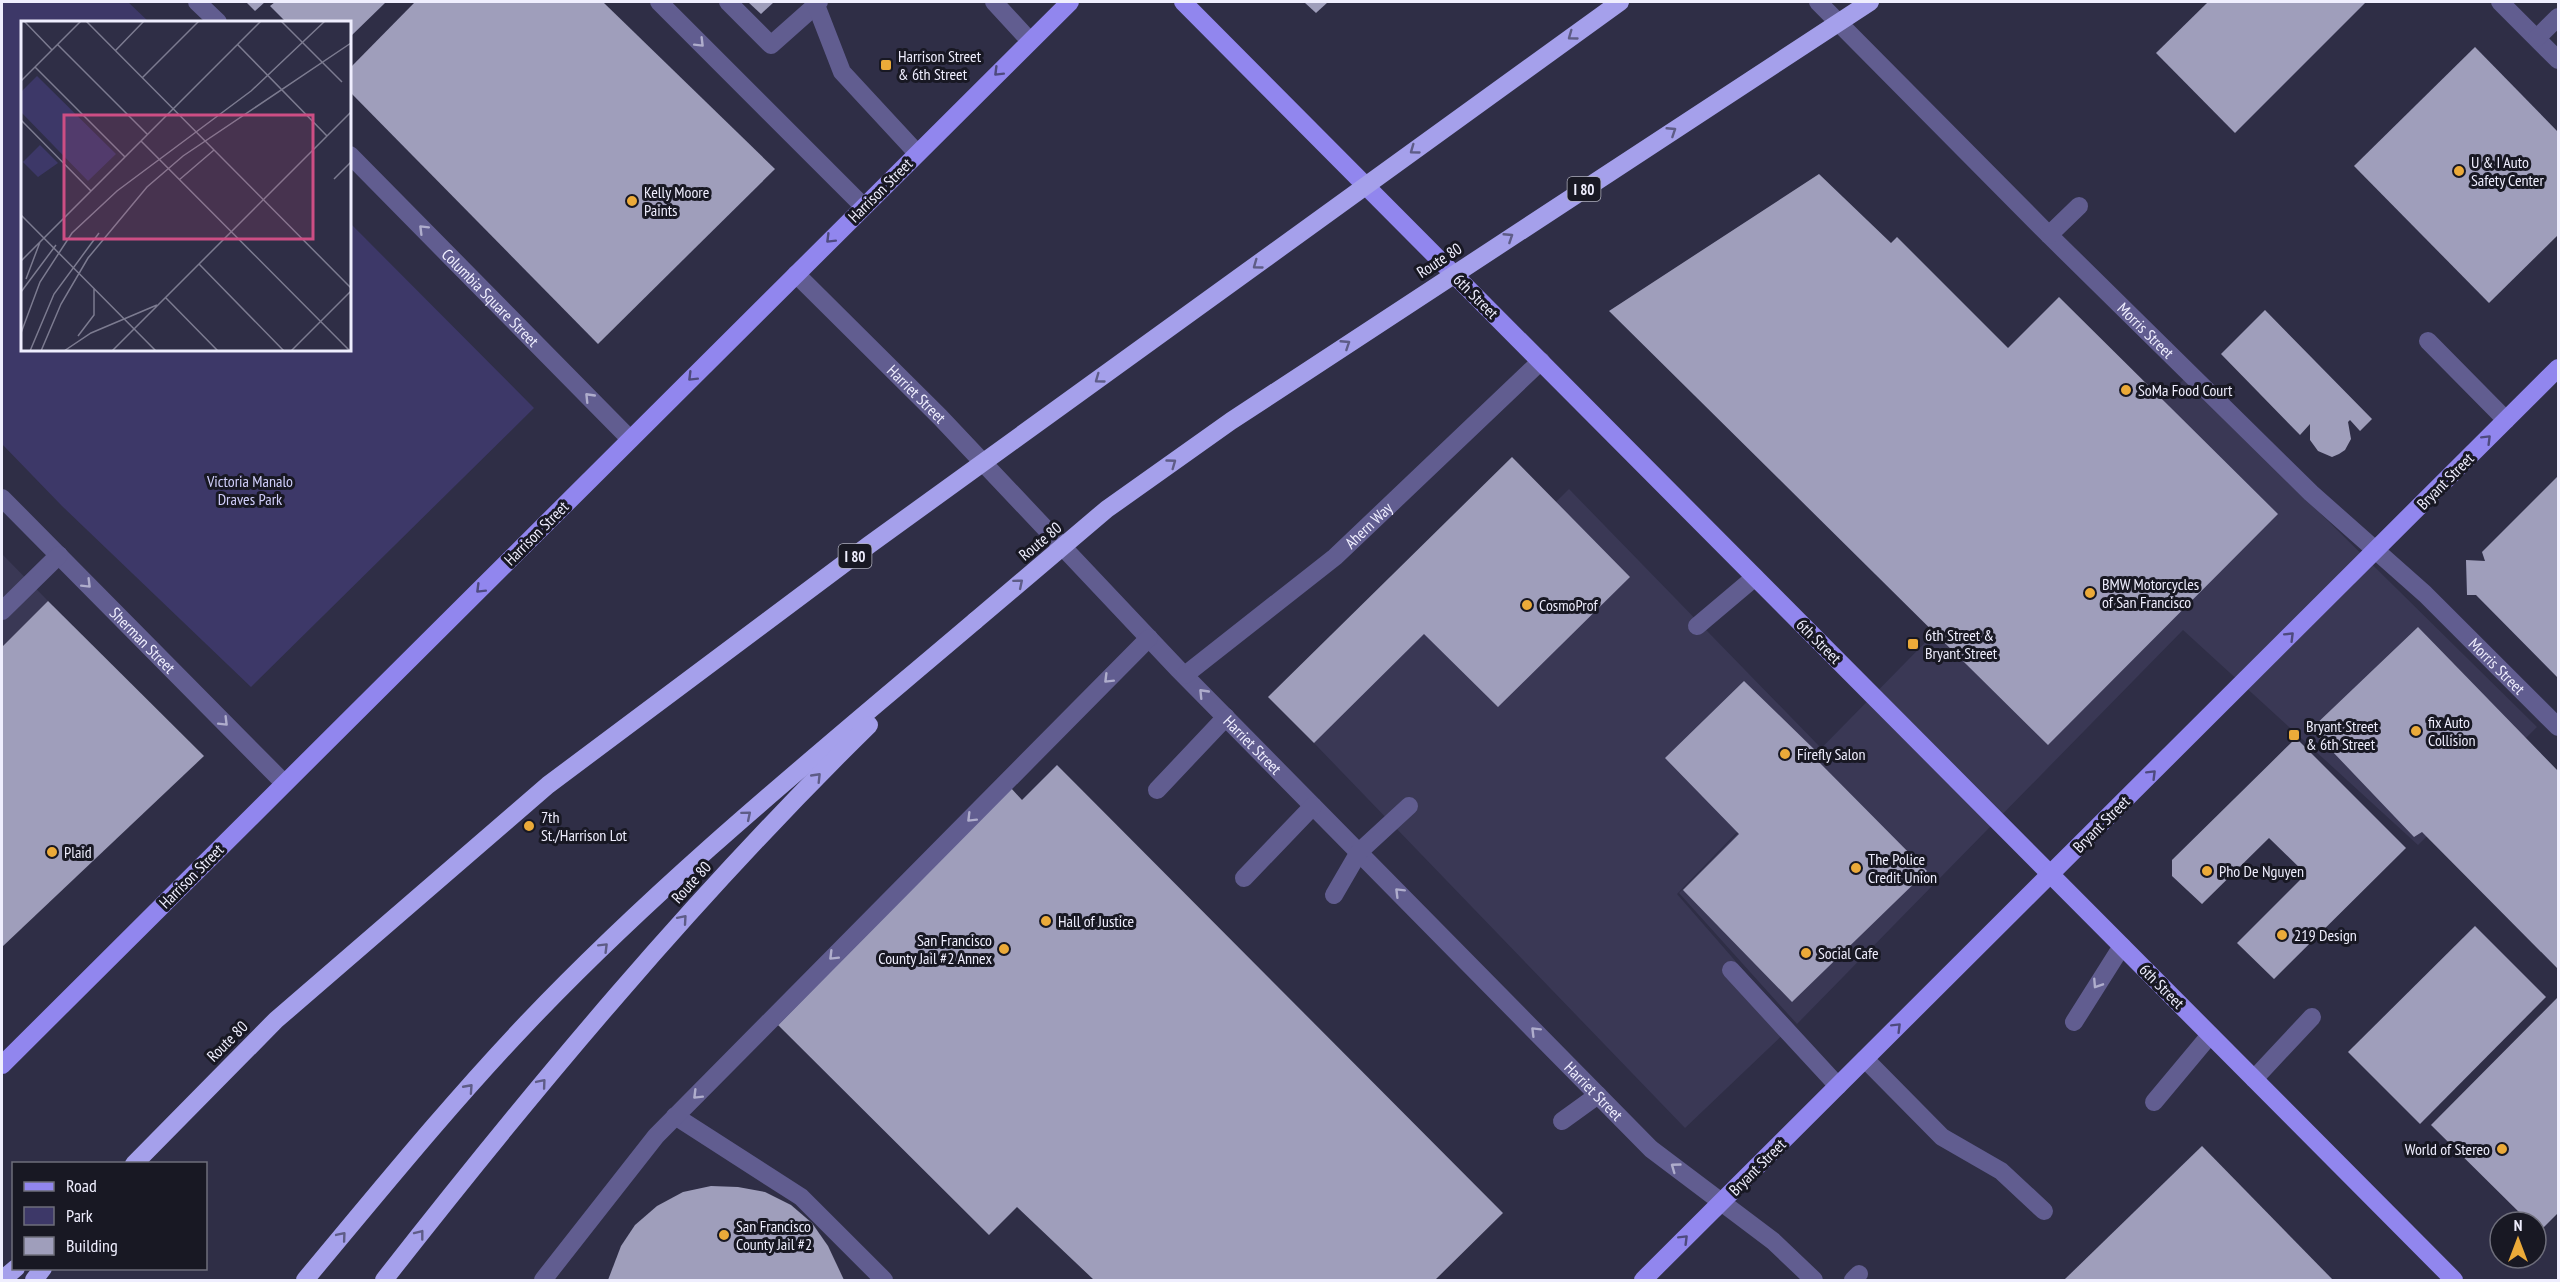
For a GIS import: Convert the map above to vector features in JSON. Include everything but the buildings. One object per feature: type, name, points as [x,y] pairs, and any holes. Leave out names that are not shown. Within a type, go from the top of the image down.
[{"type":"highway","name":"Route 80","points":[[136,1162],[276,1020],[548,785],[879,538],[1620,2]]},
{"type":"highway","name":"Route 80","points":[[384,1281],[495,1139],[724,873],[851,742],[975,621],[1107,510],[1231,421],[1870,2]]},
{"type":"highway","points":[[304,1281],[427,1134],[527,1023],[631,920],[735,825],[975,621]]},
{"type":"highway","points":[[2,1280],[15,1270]]},
{"type":"main road","name":"Harrison Street","points":[[2,1065],[1070,2]]},
{"type":"main road","name":"6th Street","points":[[1183,2],[2454,1281]]},
{"type":"main road","name":"Bryant Street","points":[[1643,1281],[2559,368]]},
{"type":"street","points":[[197,2],[217,21]]},
{"type":"street","points":[[659,2],[863,206]]},
{"type":"street","points":[[728,2],[771,45],[818,3],[842,72],[917,153]]},
{"type":"street","points":[[994,2],[1030,41]]},
{"type":"street","name":"Morris Street","points":[[1818,2],[2049,235],[2303,485],[2426,594],[2559,727]]},
{"type":"street","points":[[2500,2],[2559,60]]},
{"type":"street","points":[[2537,38],[2559,17]]},
{"type":"street","name":"Columbia Square Street","points":[[351,156],[630,439]]},
{"type":"street","points":[[2049,235],[2079,206]]},
{"type":"street","name":"Harriet Street","points":[[796,274],[940,417],[1149,638],[1651,1149],[1773,1241],[1814,1281]]},
{"type":"street","points":[[2428,341],[2506,420]]},
{"type":"street","name":"Ahern Way","points":[[1185,675],[1335,557],[1540,361]]},
{"type":"street","name":"Sherman Street","points":[[2,498],[284,783]]},
{"type":"street","points":[[2,611],[58,555]]},
{"type":"street","points":[[1697,626],[1755,577]]},
{"type":"street","points":[[543,1281],[656,1136],[1149,638]]},
{"type":"street","points":[[1157,790],[1226,717]]},
{"type":"street","points":[[1244,878],[1313,806]]},
{"type":"street","points":[[1334,895],[1359,852],[1409,807]]},
{"type":"street","points":[[2074,1022],[2122,946]]},
{"type":"street","points":[[1731,970],[1838,1086]]},
{"type":"street","points":[[2254,1079],[2312,1017]]},
{"type":"street","points":[[2154,1102],[2210,1035]]},
{"type":"street","points":[[1865,1059],[1942,1137],[2001,1171],[2044,1210]]},
{"type":"street","points":[[1562,1121],[1598,1095]]},
{"type":"street","points":[[675,1116],[801,1197],[884,1281]]},
{"type":"shaded area","points":[[2184,379],[2537,727],[2418,845],[2183,630],[1797,1024],[1679,893]]},
{"type":"shaded area","points":[[1569,489],[1820,747],[1677,894],[1792,1026],[1685,1128],[1314,743]]},
{"type":"shaded area","points":[[2,554],[48,601],[2,647]]},
{"type":"green space","name":"Victoria Manalo Draves Park","points":[[2,2],[128,2],[148,21],[21,21],[21,351],[351,351],[351,224],[534,408],[251,687],[62,506],[2,444]]},
{"type":"place","name":"Harrison Street & 6th Street","points":[[886,65]]},
{"type":"place","name":"U & I Auto Safety Center","points":[[2459,171]]},
{"type":"place","name":"Kelly Moore Paints","points":[[632,201]]},
{"type":"place","name":"SoMa Food Court","points":[[2126,390]]},
{"type":"place","name":"BMW Motorcycles of San Francisco","points":[[2090,593]]},
{"type":"place","name":"CosmoProf","points":[[1527,605]]},
{"type":"place","name":"6th Street & Bryant Street","points":[[1913,644]]},
{"type":"place","name":"fix Auto Collision","points":[[2416,731]]},
{"type":"place","name":"Bryant Street & 6th Street","points":[[2294,735]]},
{"type":"place","name":"Firefly Salon","points":[[1785,754]]},
{"type":"place","name":"7th St./Harrison Lot","points":[[529,826]]},
{"type":"place","name":"Plaid","points":[[52,852]]},
{"type":"place","name":"The Police Credit Union","points":[[1856,868]]},
{"type":"place","name":"Pho De Nguyen","points":[[2207,871]]},
{"type":"place","name":"Hall of Justice","points":[[1046,921]]},
{"type":"place","name":"219 Design","points":[[2282,935]]},
{"type":"place","name":"San Francisco County Jail #2 Annex","points":[[1004,949]]},
{"type":"place","name":"Social Cafe","points":[[1806,953]]},
{"type":"place","name":"World of Stereo","points":[[2502,1149]]},
{"type":"place","name":"San Francisco County Jail #2","points":[[724,1235]]}]
